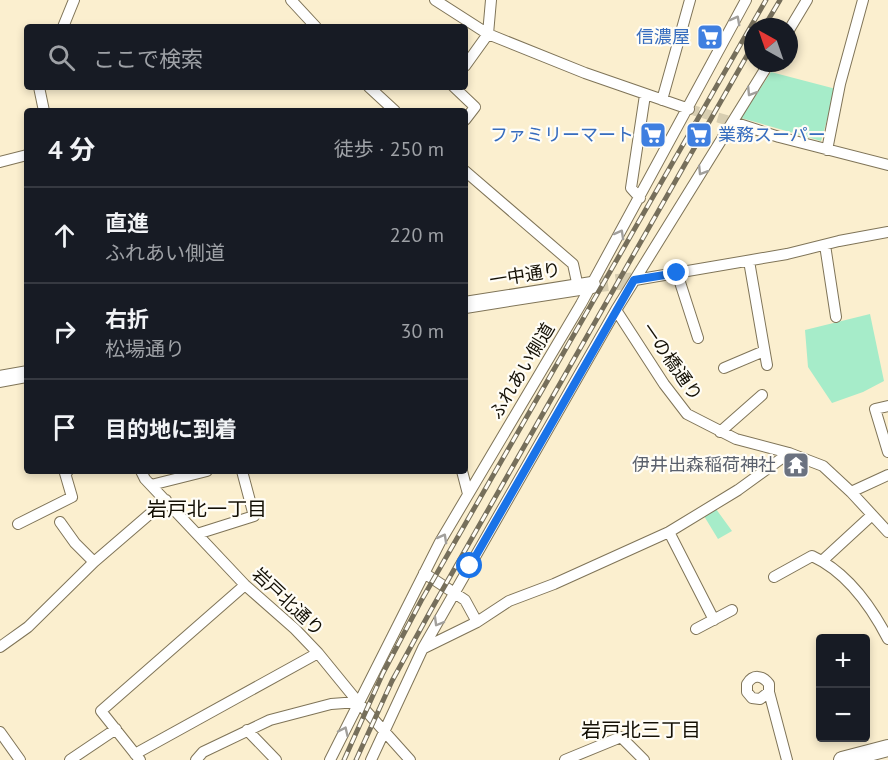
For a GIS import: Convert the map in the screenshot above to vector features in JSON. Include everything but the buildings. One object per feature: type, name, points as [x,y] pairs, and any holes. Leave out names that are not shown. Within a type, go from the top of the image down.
[{"type":"street","points":[[64,24],[74,0]]},
{"type":"street","points":[[291,0],[313,24]]},
{"type":"street","points":[[435,0],[488,34],[585,73],[689,109]]},
{"type":"street","points":[[468,62],[488,34],[491,0]]},
{"type":"street","points":[[662,100],[690,0]]},
{"type":"street","name":"ふれあい側道","points":[[330,760],[424,573],[585,286],[640,198],[746,0]]},
{"type":"street","points":[[796,18],[807,0]]},
{"type":"street","points":[[828,150],[840,84],[863,0]]},
{"type":"street","points":[[371,760],[423,648],[616,310],[764,72]]},
{"type":"street","points":[[40,90],[43,108]]},
{"type":"street","points":[[372,90],[392,108]]},
{"type":"street","points":[[456,90],[475,107],[468,116]]},
{"type":"street","points":[[640,198],[631,188],[645,95]]},
{"type":"street","points":[[733,122],[779,137],[888,165]]},
{"type":"street","points":[[0,162],[24,156]]},
{"type":"street","points":[[468,174],[573,264],[585,286]]},
{"type":"street","points":[[634,280],[749,261],[888,232]]},
{"type":"street","points":[[825,245],[836,317]]},
{"type":"street","points":[[749,261],[766,365]]},
{"type":"street","points":[[677,273],[698,338]]},
{"type":"street","name":"一中通り","points":[[468,305],[585,286]]},
{"type":"street","name":"一の橋通り","points":[[616,310],[664,384],[687,414],[736,439],[789,453],[823,466],[888,532]]},
{"type":"street","points":[[724,368],[764,351]]},
{"type":"street","points":[[0,379],[24,375]]},
{"type":"street","points":[[720,432],[762,395]]},
{"type":"street","points":[[888,405],[875,408],[888,452]]},
{"type":"street","points":[[423,648],[477,622],[509,601],[554,584],[669,532],[738,490],[789,453]]},
{"type":"street","points":[[18,524],[54,515],[72,497],[65,474]]},
{"type":"street","name":"岩戸北通り","points":[[143,474],[245,585],[295,629],[318,653],[410,760]]},
{"type":"street","points":[[151,485],[195,474]]},
{"type":"street","points":[[197,534],[254,516],[243,474]]},
{"type":"street","points":[[463,474],[468,494]]},
{"type":"street","points":[[851,492],[888,475]]},
{"type":"street","points":[[0,647],[28,627],[94,562],[166,500]]},
{"type":"street","points":[[54,515],[75,543],[94,562]]},
{"type":"street","points":[[822,561],[872,515]]},
{"type":"street","points":[[669,532],[714,620]]},
{"type":"street","points":[[774,577],[812,556],[822,561],[861,595],[878,619],[888,639]]},
{"type":"street","points":[[424,573],[465,600],[477,622]]},
{"type":"street","points":[[245,585],[101,711],[138,757],[318,653]]},
{"type":"street","points":[[696,629],[732,610]]},
{"type":"street","points":[[768,692],[787,760]]},
{"type":"street","points":[[201,758],[247,730],[270,720],[323,706],[358,702]]},
{"type":"street","points":[[70,760],[116,729]]},
{"type":"street","points":[[247,730],[276,760]]},
{"type":"street","points":[[0,732],[21,760]]},
{"type":"street","points":[[565,760],[621,737],[644,760]]},
{"type":"street","points":[[842,760],[888,748]]},
{"type":"green space","points":[[771,72],[836,89],[821,141],[741,118]]},
{"type":"green space","points":[[870,314],[884,381],[863,392],[832,403],[808,367],[805,330]]},
{"type":"green space","points":[[716,509],[732,531],[718,539],[704,516]]},
{"type":"tunnel","points":[[689,109],[733,122]]},
{"type":"tunnel","points":[[592,285],[635,280]]},
{"type":"railway","points":[[344,760],[383,673],[421,601],[766,0]]},
{"type":"railway","points":[[769,18],[780,0]]},
{"type":"railway","points":[[356,760],[392,681],[431,610],[744,61]]},
{"type":"place","name":"信濃屋","points":[[710,37]]},
{"type":"place","name":"ファミリーマート","points":[[653,135]]},
{"type":"place","name":"業務スーパー","points":[[699,135]]},
{"type":"place","name":"伊井出森稲荷神社","points":[[796,465]]},
{"type":"district","name":"岩戸北一丁目","points":[[207,509]]},
{"type":"district","name":"岩戸北三丁目","points":[[641,730]]},
{"type":"route","points":[[470,566],[634,280],[677,273]]}]
